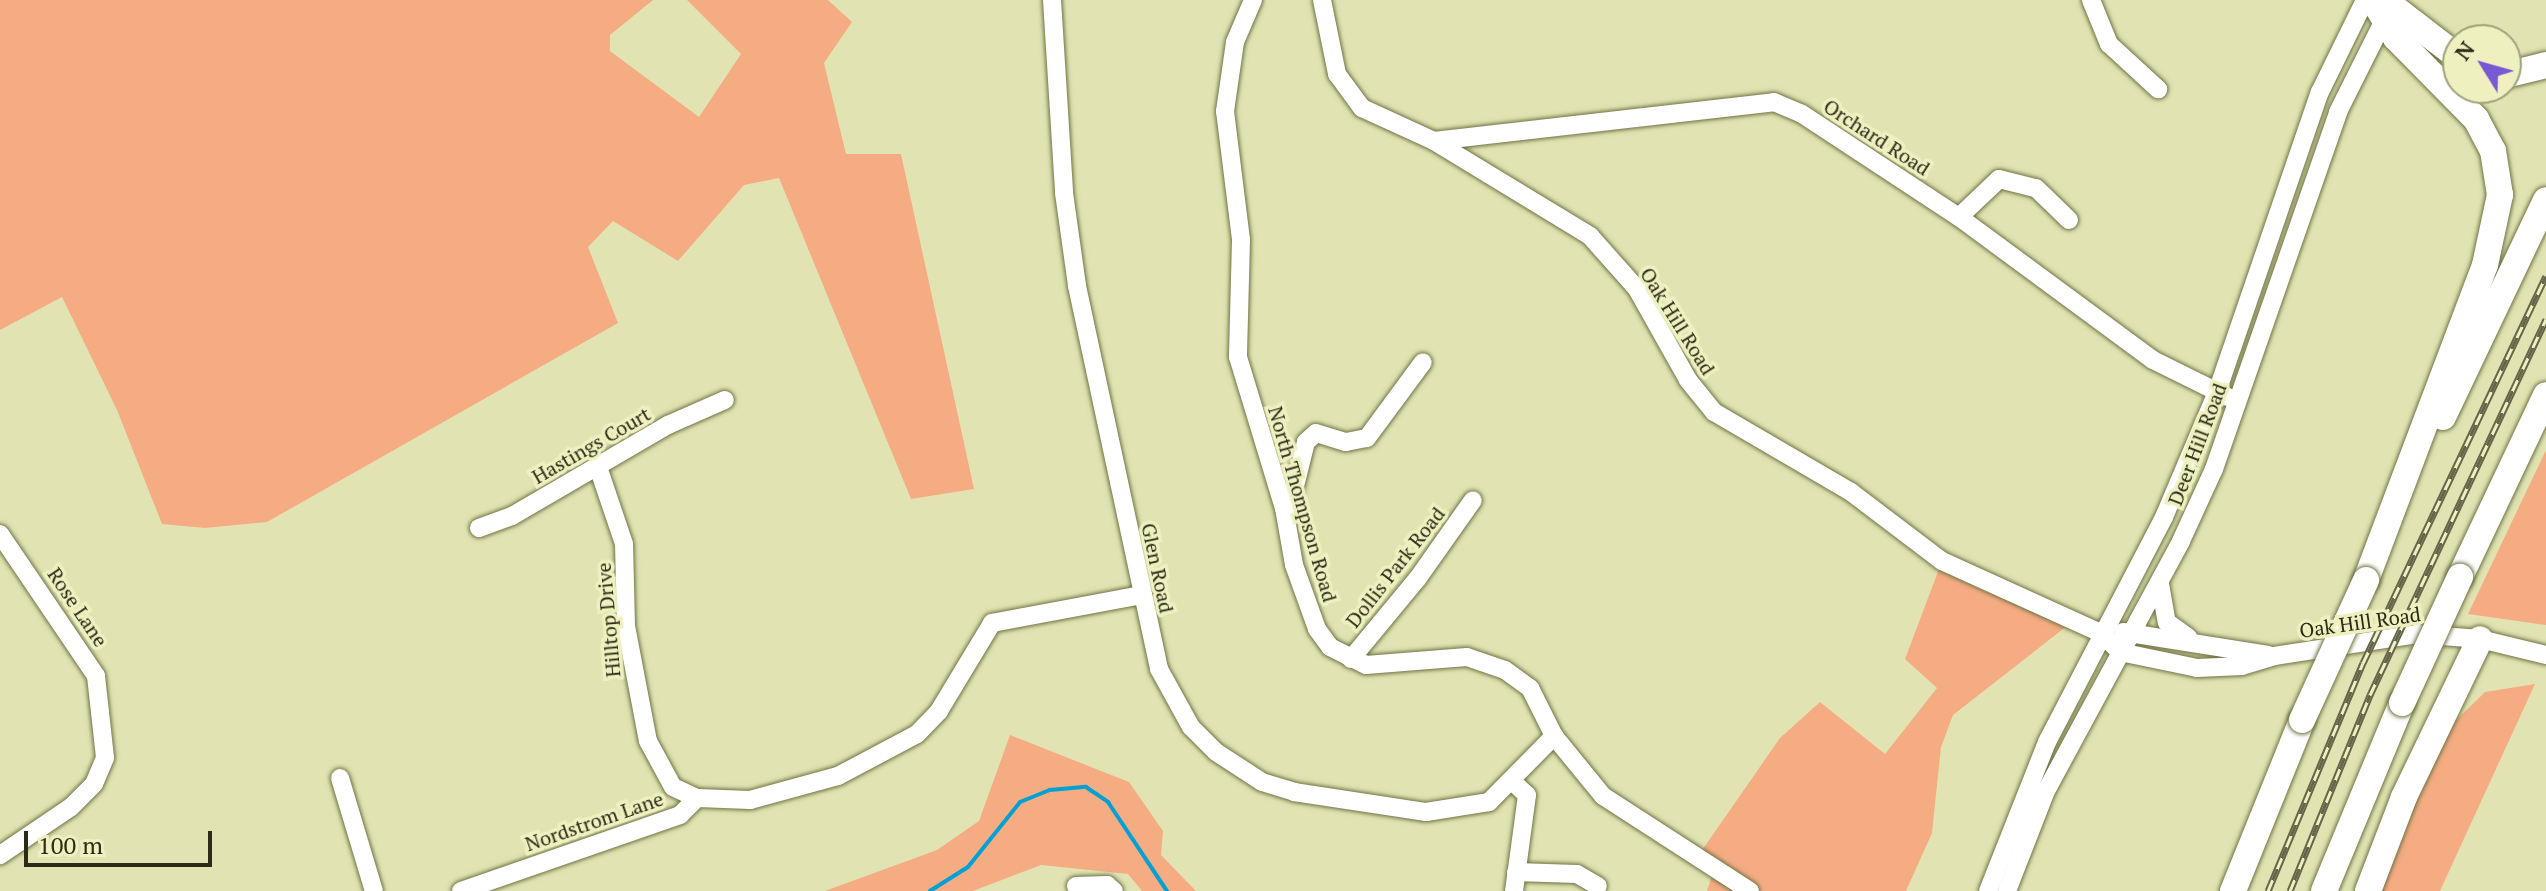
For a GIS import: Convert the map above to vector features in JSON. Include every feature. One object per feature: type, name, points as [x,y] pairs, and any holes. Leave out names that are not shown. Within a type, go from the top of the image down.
[{"type":"highway","points":[[2386,5],[2442,45]]},
{"type":"highway","points":[[2366,580],[2485,265],[2500,195],[2493,151],[2476,119],[2386,5]]},
{"type":"highway","points":[[2522,71],[2546,65]]},
{"type":"highway","points":[[2233,891],[2302,720],[2546,200]]},
{"type":"highway","points":[[2324,891],[2402,703],[2546,395]]},
{"type":"highway","points":[[2368,891],[2404,797],[2480,639]]},
{"type":"street","name":"Glen Road","points":[[1052,0],[1064,193],[1077,286],[1159,669],[1191,727],[1228,761],[1262,782],[1294,792],[1426,812],[1489,802],[1513,782],[1554,736]]},
{"type":"street","name":"North Thompson Road","points":[[1253,0],[1235,42],[1225,111],[1241,240],[1238,357],[1284,508],[1294,565],[1317,629],[1330,647],[1351,659]]},
{"type":"street","name":"Oak Hill Road","points":[[1322,0],[1337,74],[1347,92],[1385,121],[1434,141],[1590,236],[1637,289],[1695,391],[1731,425],[1851,492],[1942,561],[2103,634],[2120,652],[2197,668],[2242,666],[2274,656],[2395,636],[2480,639],[2546,655]]},
{"type":"street","points":[[2091,0],[2109,44],[2158,89]]},
{"type":"street","name":"Deer Hill Road","points":[[1988,891],[2047,742],[2164,517],[2217,392],[2320,92],[2365,0]]},
{"type":"street","name":"Deer Hill Road","points":[[2007,891],[2046,791],[2160,581],[2214,469],[2338,112],[2386,5]]},
{"type":"street","name":"Orchard Road","points":[[1434,141],[1774,102],[1802,114],[1959,217],[2153,360],[2237,402]]},
{"type":"street","points":[[1959,217],[1999,179],[2036,188],[2069,220]]},
{"type":"street","points":[[1284,508],[1291,502],[1306,442],[1316,433],[1346,442],[1367,438],[1423,362]]},
{"type":"street","name":"Hastings Court","points":[[479,528],[512,516],[668,425],[725,400]]},
{"type":"street","name":"Hilltop Drive","points":[[598,467],[624,544],[626,626],[648,741],[673,787],[697,798]]},
{"type":"street","name":"Dollis Park Road","points":[[1351,659],[1418,578],[1473,500]]},
{"type":"street","name":"Rose Lane","points":[[0,534],[96,676],[105,758],[94,784],[71,807],[0,855]]},
{"type":"street","points":[[2160,581],[2160,606],[2175,632],[2217,648]]},
{"type":"street","points":[[697,798],[750,800],[838,776],[917,734],[939,711],[992,623],[1141,595]]},
{"type":"street","name":"Oak Hill Road","points":[[2103,634],[2132,631],[2274,656]]},
{"type":"street","points":[[1351,659],[1391,665],[1467,657],[1486,661],[1530,688],[1554,736],[1603,796],[1750,891]]},
{"type":"street","points":[[340,778],[374,891]]},
{"type":"street","points":[[1513,782],[1527,795],[1514,891]]},
{"type":"street","name":"Nordstrom Lane","points":[[461,891],[680,815],[697,798]]},
{"type":"street","points":[[1516,872],[1577,874],[1598,886]]},
{"type":"street","points":[[1076,886],[1107,885],[1114,891]]},
{"type":"shaded area","points":[[0,0],[653,0],[610,35],[610,51],[699,117],[741,54],[687,0],[828,0],[852,22],[824,63],[846,154],[901,154],[974,489],[911,499],[779,178],[744,185],[678,261],[613,221],[588,247],[618,323],[267,522],[205,528],[162,524],[117,410],[62,297],[0,330]]},
{"type":"shaded area","points":[[2546,450],[2546,625],[2468,614]]},
{"type":"shaded area","points":[[1942,561],[2072,622],[1953,715],[1941,747],[1932,833],[1906,891],[1707,891],[1715,866],[1698,856],[1780,738],[1820,702],[1885,754],[1937,688],[1905,659]]},
{"type":"shaded area","points":[[2535,684],[2440,891],[2382,891],[2409,812],[2451,725],[2485,692]]},
{"type":"shaded area","points":[[1010,735],[1129,782],[1163,831],[1161,855],[1196,891],[1142,891],[1128,874],[1041,865],[973,891],[825,891],[937,850],[979,821]]},
{"type":"waterway","points":[[930,891],[968,867],[1020,802],[1050,790],[1086,787],[1108,802],[1167,891]]},
{"type":"railway","points":[[2268,891],[2363,663],[2546,276]]},
{"type":"railway","points":[[2290,891],[2370,695],[2546,319]]}]
